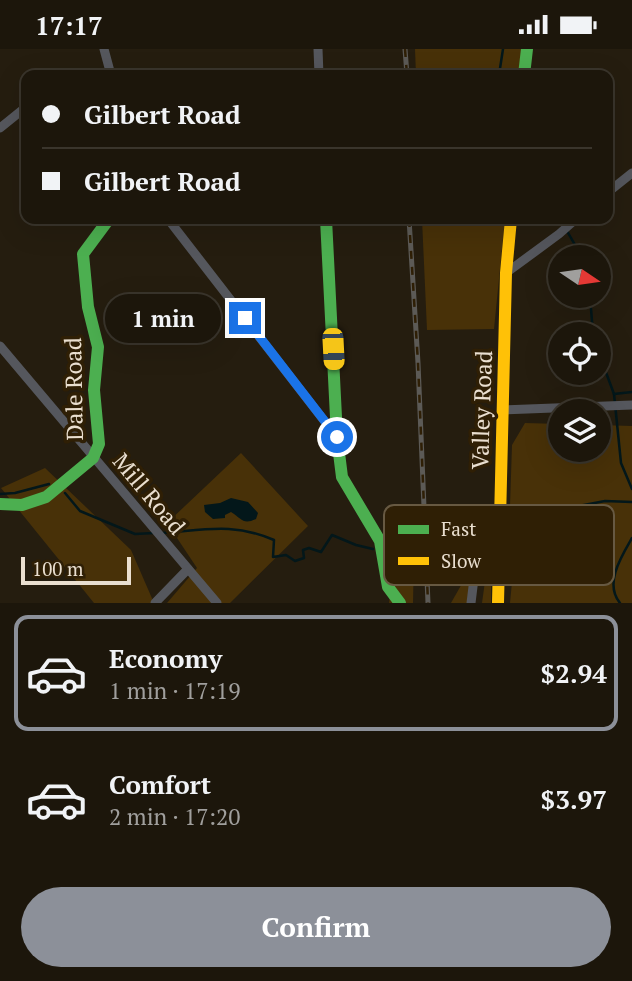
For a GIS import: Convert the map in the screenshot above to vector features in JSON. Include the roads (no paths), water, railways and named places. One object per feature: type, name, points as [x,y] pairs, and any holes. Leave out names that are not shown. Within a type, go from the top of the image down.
[{"type":"street","points":[[104,49],[110,70]]},
{"type":"street","points":[[318,49],[319,70]]},
{"type":"street","points":[[525,70],[527,49]]},
{"type":"street","points":[[0,128],[21,111]]},
{"type":"street","points":[[613,188],[632,173]]},
{"type":"street","name":"Dale Road","points":[[0,504],[22,505],[46,497],[93,458],[99,444],[94,390],[98,347],[88,307],[83,254],[105,224]]},
{"type":"street","points":[[172,224],[337,437]]},
{"type":"street","points":[[326,224],[337,437],[342,477],[380,541],[384,564]]},
{"type":"street","name":"Valley Road","points":[[500,505],[506,273],[511,224]]},
{"type":"street","points":[[506,273],[570,224]]},
{"type":"street","name":"Mill Road","points":[[0,346],[216,603]]},
{"type":"street","points":[[504,410],[629,406]]},
{"type":"street","points":[[155,603],[188,569]]},
{"type":"street","points":[[388,585],[400,603]]},
{"type":"street","points":[[471,603],[473,585]]},
{"type":"street","name":"Valley Road","points":[[498,585],[498,603]]},
{"type":"waterway","points":[[500,70],[503,49]]},
{"type":"waterway","points":[[567,231],[575,245]]},
{"type":"waterway","points":[[591,308],[592,322]]},
{"type":"waterway","points":[[611,385],[614,394],[621,463],[632,489]]},
{"type":"waterway","points":[[614,394],[632,392]]},
{"type":"waterway","points":[[0,494],[49,484]]},
{"type":"waterway","points":[[65,493],[80,511],[135,534],[154,533]]},
{"type":"waterway","points":[[584,505],[605,501],[632,502]]},
{"type":"waterway","points":[[161,533],[218,529],[245,531],[274,540],[273,557],[286,555],[295,561],[304,558],[303,550],[309,548],[321,552],[332,535],[373,549]]},
{"type":"waterway","points":[[620,603],[615,596],[614,579],[619,562],[632,538]]},
{"type":"railway","points":[[405,49],[407,70]]},
{"type":"railway","points":[[409,224],[424,505]]},
{"type":"railway","points":[[427,585],[428,603]]}]
